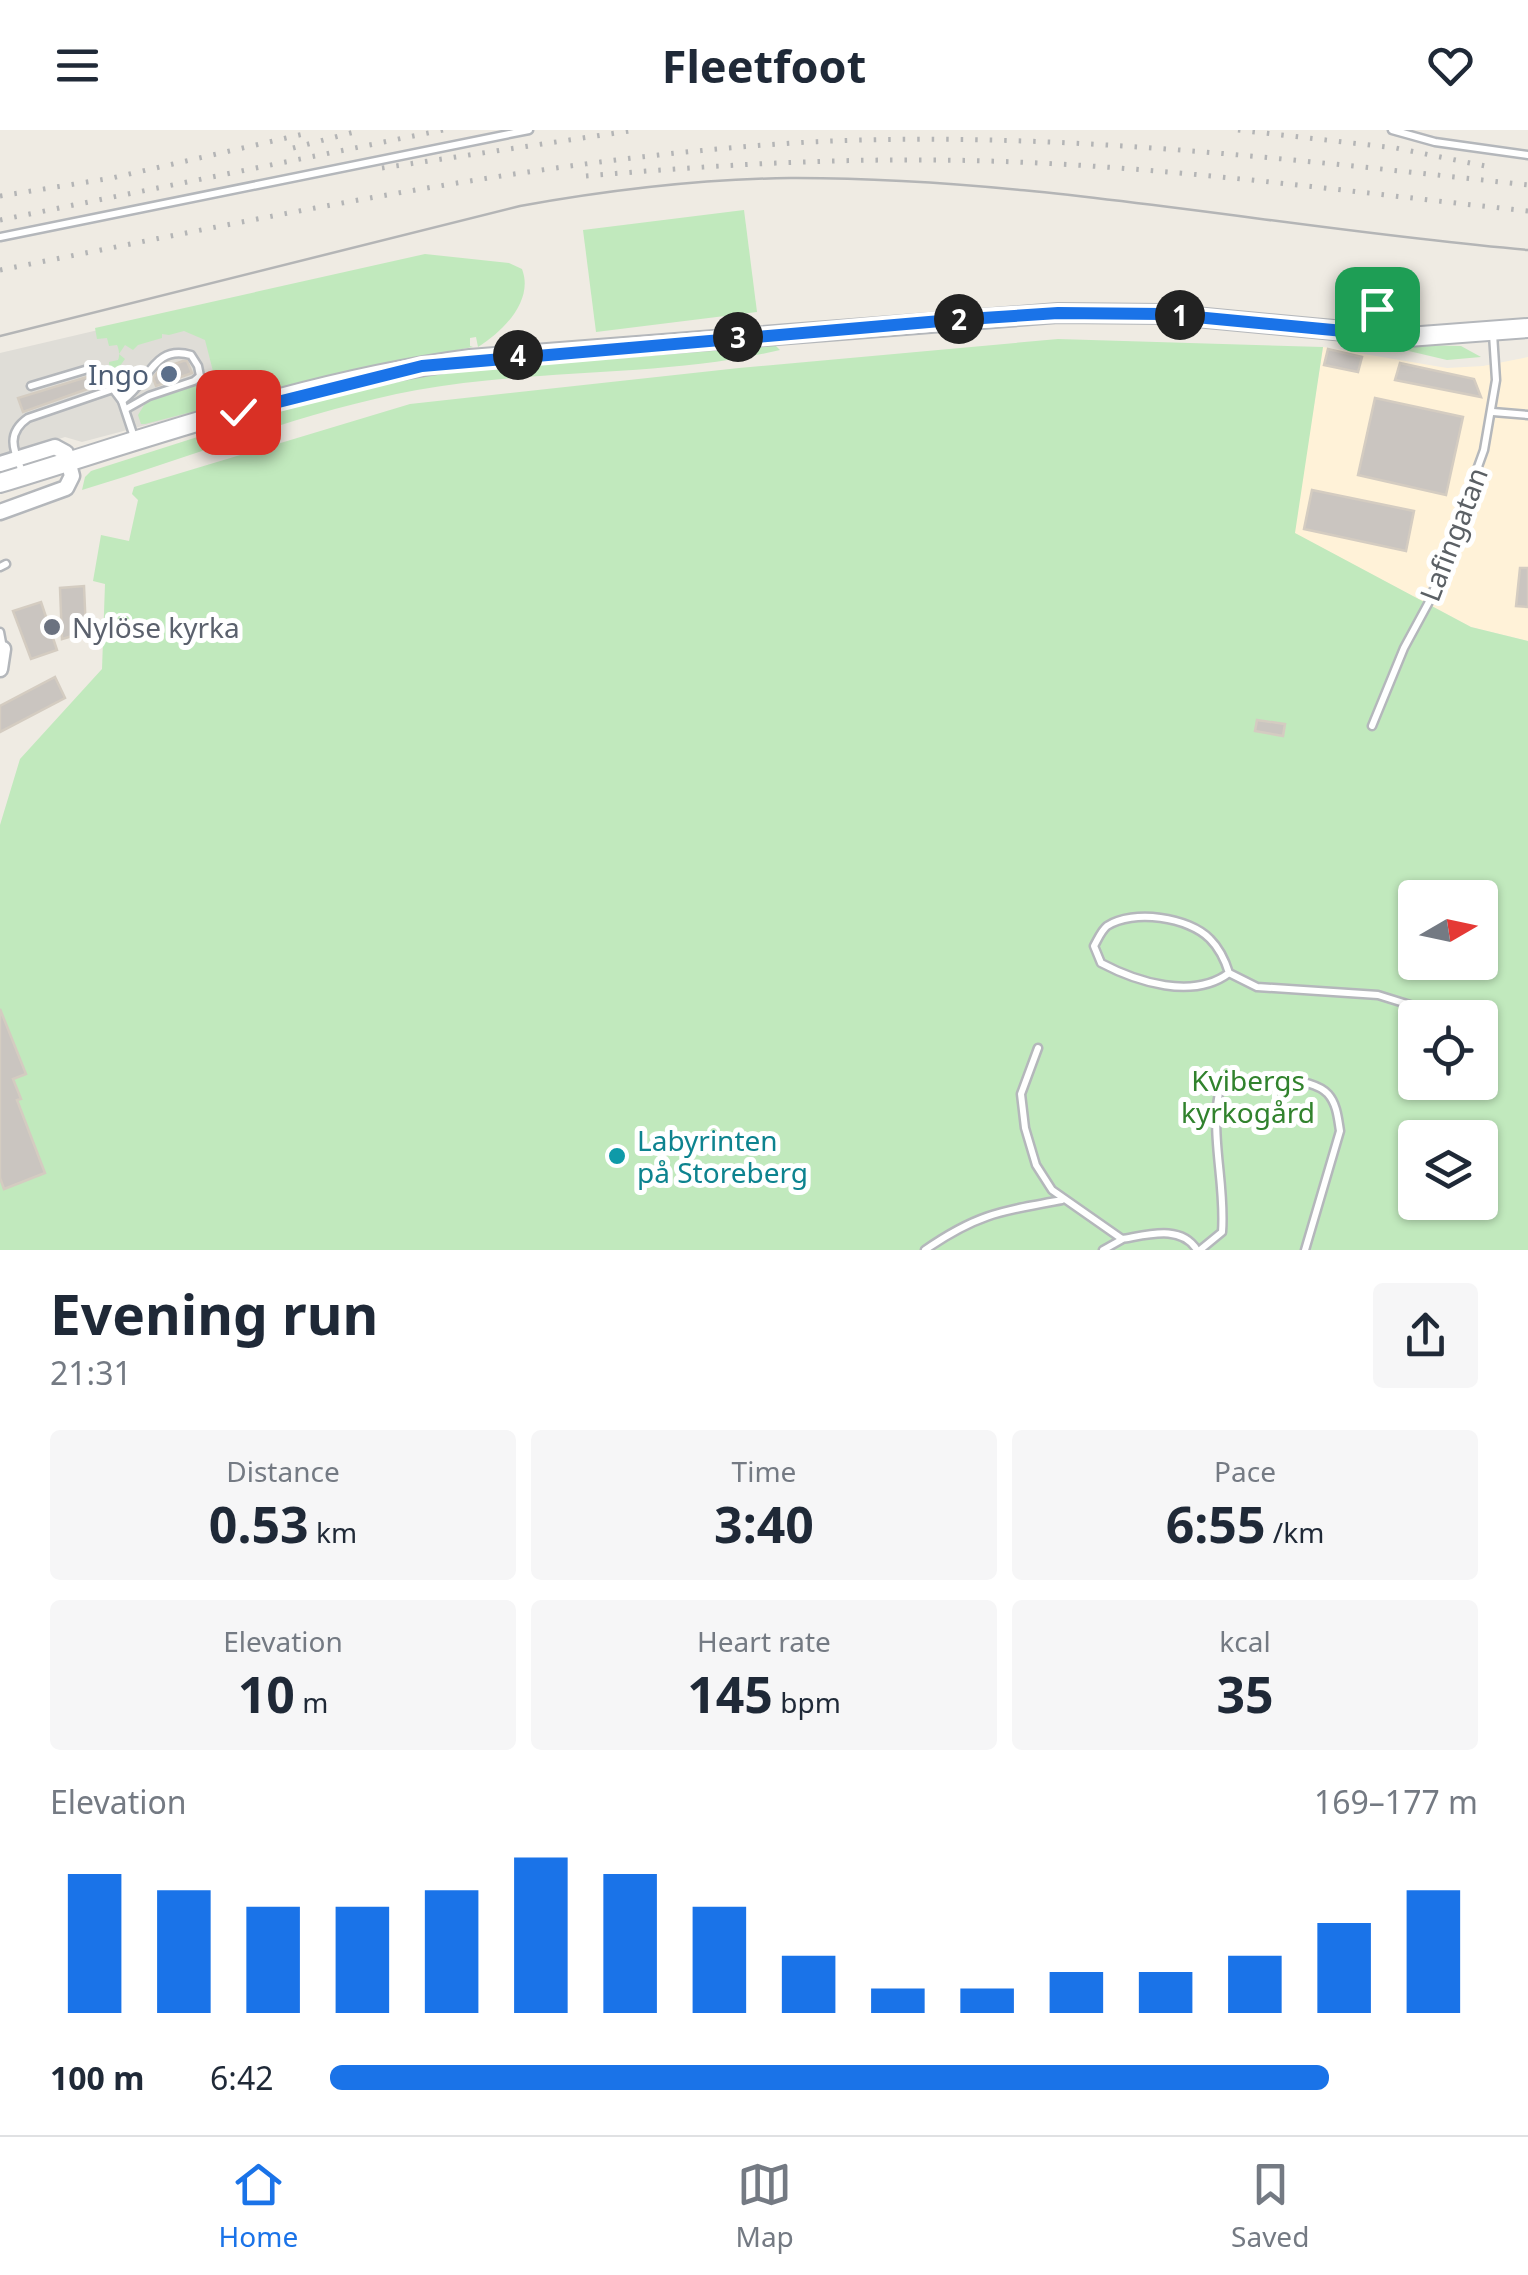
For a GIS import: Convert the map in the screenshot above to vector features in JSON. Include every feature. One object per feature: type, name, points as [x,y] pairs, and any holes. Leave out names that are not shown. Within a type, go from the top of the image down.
[{"type":"street","points":[[0,464],[20,467],[71,462],[372,376],[527,354],[1058,313],[1164,314],[1426,337],[1528,328]]},
{"type":"street","points":[[0,512],[66,488],[72,476],[71,462]]},
{"type":"street","points":[[0,484],[20,467]]},
{"type":"street","points":[[0,669],[3,649]]},
{"type":"lane","points":[[0,237],[529,130]]},
{"type":"lane","points":[[1392,130],[1434,142],[1528,154]]},
{"type":"lane","points":[[1374,285],[1378,299],[1375,334]]},
{"type":"lane","name":"Lafingatan","points":[[1372,726],[1404,648],[1430,600],[1484,450],[1496,380],[1493,333]]},
{"type":"lane","points":[[122,400],[134,392],[166,354],[177,351],[191,355],[198,366],[200,376],[194,381],[149,396],[126,409]]},
{"type":"lane","points":[[31,386],[88,369],[122,400],[136,443]]},
{"type":"lane","points":[[20,467],[12,442],[17,425],[113,389]]},
{"type":"lane","points":[[1493,412],[1528,415]]},
{"type":"lane","points":[[0,632],[3,649]]},
{"type":"lane","points":[[1229,973],[1215,984],[1157,984],[1100,963],[1094,946],[1104,928],[1124,919],[1149,916],[1173,920],[1208,936],[1223,956],[1229,973],[1257,987],[1378,995],[1398,1001]]},
{"type":"lane","points":[[1038,1048],[1021,1094],[1025,1128],[1036,1165],[1063,1200],[1122,1239]]},
{"type":"lane","points":[[1103,1250],[1122,1239],[1155,1233],[1180,1235],[1198,1250],[1222,1232],[1224,1207],[1214,1108],[1221,1084],[1245,1078],[1302,1082],[1327,1092],[1337,1111],[1340,1131],[1305,1250]]},
{"type":"lane","points":[[925,1250],[960,1226],[992,1212],[1063,1200]]},
{"type":"shaded area","points":[[205,305],[229,403],[82,442],[65,437],[0,458],[0,353]]},
{"type":"shaded area","points":[[1323,347],[1447,368],[1528,357],[1528,641],[1471,627],[1294,533]]},
{"type":"green space","points":[[744,210],[757,312],[596,332],[583,230]]},
{"type":"green space","points":[[425,254],[509,263],[522,269],[525,281],[514,314],[478,347],[476,337],[470,338],[473,347],[363,368],[145,424],[141,424],[138,415],[146,402],[215,379],[205,340],[184,331],[162,334],[162,338],[133,350],[125,345],[119,354],[117,345],[109,346],[107,338],[97,339],[95,328]]},
{"type":"green space","name":"Kvibergs kyrkogård","points":[[1058,339],[1323,347],[1295,533],[1471,627],[1528,641],[1528,1250],[0,1250],[0,825],[20,759],[102,669],[105,584],[93,581],[101,535],[129,541],[138,500],[132,494],[134,487],[410,404]]},
{"type":"green space","points":[[774,344],[780,350],[735,359],[462,383],[374,399],[290,422],[82,490],[91,471],[366,387],[474,369]]},
{"type":"green space","points":[[1379,344],[1461,346],[1481,357],[1447,360]]},
{"type":"green space","points":[[119,354],[125,359],[110,380],[109,362],[118,360]]},
{"type":"building","points":[[1328,349],[1362,357],[1358,372],[1324,365]]},
{"type":"building","points":[[187,361],[192,373],[156,386],[153,378],[160,369]]},
{"type":"building","points":[[1400,363],[1474,379],[1481,397],[1395,380]]},
{"type":"building","points":[[87,377],[93,387],[23,412],[18,398]]},
{"type":"building","points":[[1375,398],[1463,417],[1446,495],[1358,475]]},
{"type":"building","points":[[1312,490],[1414,511],[1406,551],[1304,529]]},
{"type":"building","points":[[1520,568],[1528,568],[1528,607],[1516,606]]},
{"type":"building","points":[[84,586],[86,632],[62,639],[60,588]]},
{"type":"building","points":[[41,602],[57,650],[31,659],[13,611]]},
{"type":"building","points":[[55,677],[65,698],[0,732],[0,706]]},
{"type":"building","points":[[1257,720],[1285,724],[1283,736],[1255,731]]},
{"type":"building","points":[[0,1009],[26,1074],[13,1079],[21,1099],[17,1100],[45,1173],[4,1189],[0,1178]]},
{"type":"tram line","points":[[0,336],[520,206],[621,190],[722,181],[790,178],[975,186],[1528,250]]},
{"type":"railway","points":[[293,148],[362,130]]},
{"type":"railway","points":[[0,220],[443,130]]},
{"type":"railway","points":[[382,168],[636,130]]},
{"type":"railway","points":[[1238,130],[1396,148],[1495,168]]},
{"type":"railway","points":[[0,196],[112,178],[308,133]]},
{"type":"railway","points":[[0,270],[302,210],[504,176],[606,161],[810,142],[900,139],[1080,143],[1528,185]]},
{"type":"railway","points":[[586,176],[803,162],[1008,162],[1231,178],[1528,211]]},
{"type":"place","name":"Ingo","points":[[169,374]]},
{"type":"place","name":"Nylöse kyrka","points":[[52,627]]},
{"type":"place","name":"Labyrinten på Storeberg","points":[[617,1156]]},
{"type":"route","points":[[238,412],[372,376],[527,354],[1058,313],[1164,314],[1375,334],[1377,309]]}]
